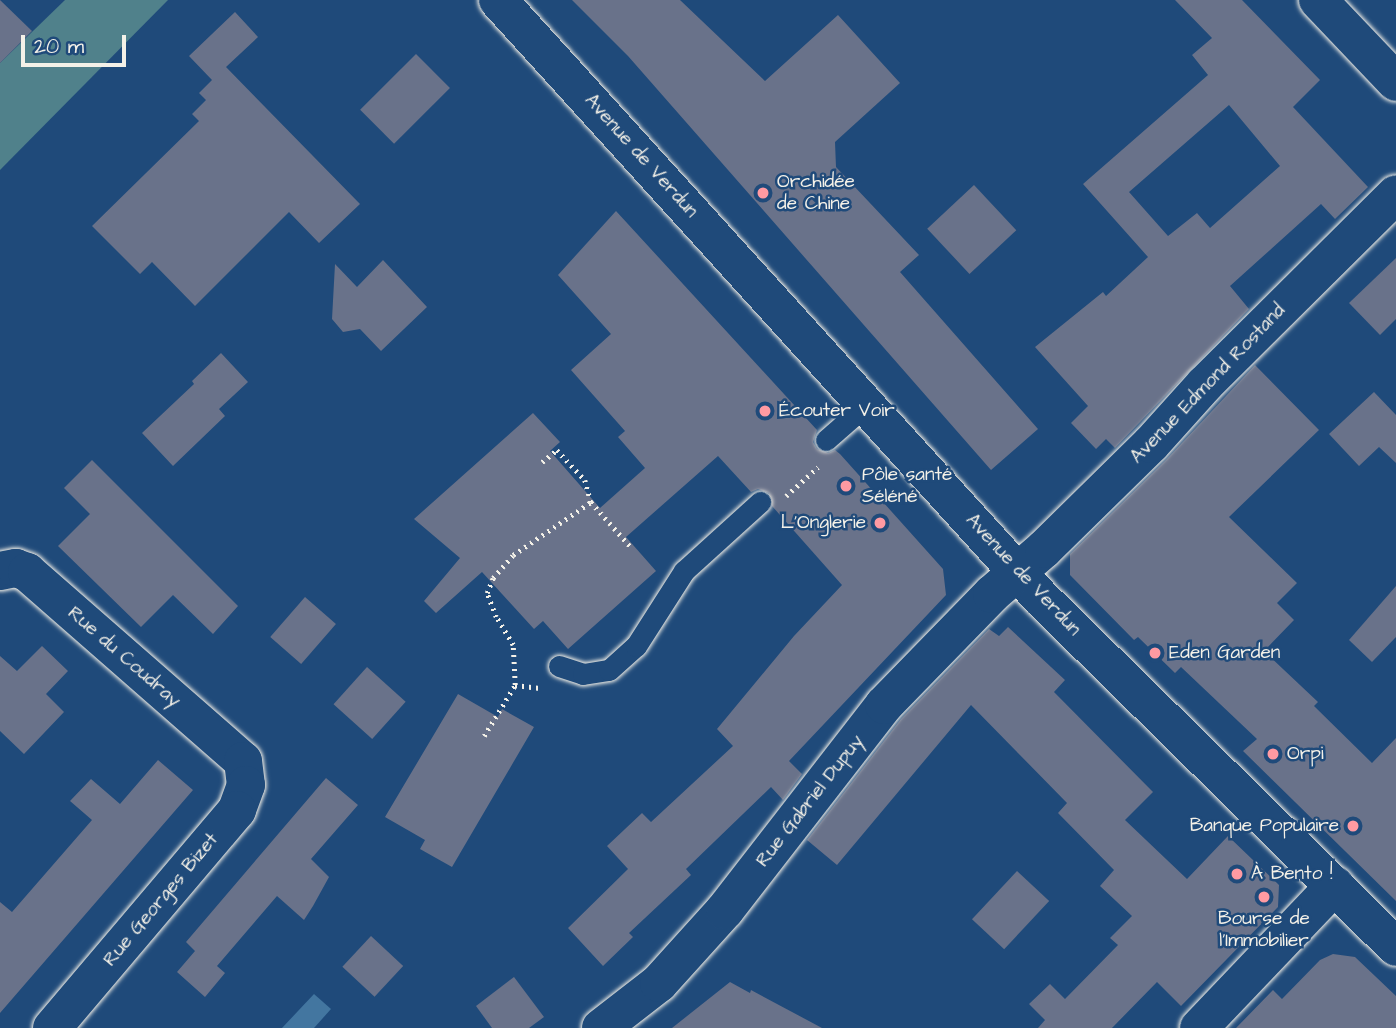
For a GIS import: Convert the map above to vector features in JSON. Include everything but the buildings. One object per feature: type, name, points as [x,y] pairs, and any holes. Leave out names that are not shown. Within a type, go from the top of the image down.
[{"type":"street","name":"Avenue de Verdun","points":[[498,0],[1017,572],[1396,947]]},
{"type":"street","points":[[1318,0],[1396,82]]},
{"type":"street","name":"Avenue Edmond Rostand","points":[[1017,572],[1141,454],[1205,384],[1396,194]]},
{"type":"street","name":"Rue du Coudray","points":[[0,571],[16,568],[27,572],[243,761]]},
{"type":"street","name":"Rue Gabriel Dupuy","points":[[601,1028],[659,983],[725,909],[884,705],[1017,572]]},
{"type":"street","name":"Rue Georges Bizet","points":[[52,1028],[237,810],[246,785],[243,761]]},
{"type":"street","points":[[1199,1028],[1335,884]]},
{"type":"lane","points":[[826,440],[866,405]]},
{"type":"lane","points":[[559,666],[583,674],[609,670],[636,646],[684,571],[760,502]]},
{"type":"path","points":[[542,462],[557,450],[585,480],[591,502],[630,546]]},
{"type":"path","points":[[514,685],[513,645],[496,617],[487,593],[493,579],[513,555],[591,502]]},
{"type":"green space","points":[[65,0],[168,0],[0,170],[0,63]]},
{"type":"water","points":[[314,994],[331,1009],[314,1028],[282,1028]]},
{"type":"place","name":"Orchidée de Chine","points":[[763,193]]},
{"type":"place","name":"Écouter Voir","points":[[765,411]]},
{"type":"place","name":"Pôle santé Séléné","points":[[846,486]]},
{"type":"place","name":"L'Onglerie","points":[[880,523]]},
{"type":"place","name":"Eden Garden","points":[[1155,653]]},
{"type":"place","name":"Orpi","points":[[1273,754]]},
{"type":"place","name":"Banque Populaire","points":[[1353,826]]},
{"type":"place","name":"À Bento !","points":[[1237,874]]},
{"type":"place","name":"Bourse de l'Immobilier","points":[[1264,897]]}]
